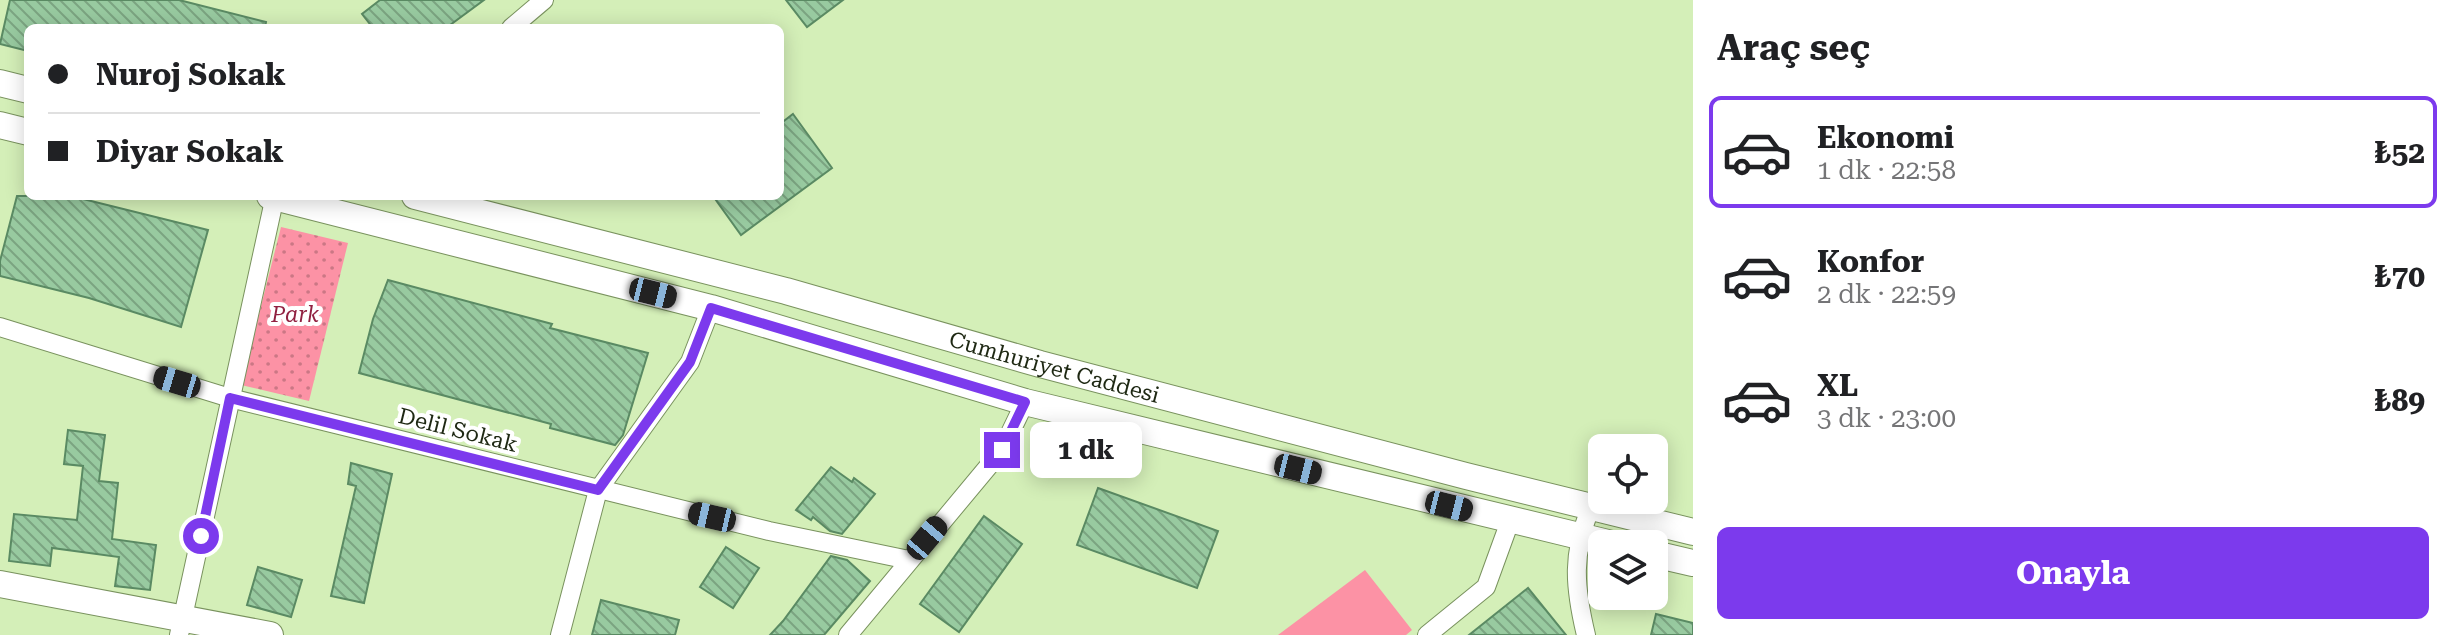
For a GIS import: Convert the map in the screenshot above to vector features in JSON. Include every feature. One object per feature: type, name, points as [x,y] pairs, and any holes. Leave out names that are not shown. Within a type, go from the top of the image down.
[{"type":"main road","points":[[0,83],[24,89]]},
{"type":"main road","points":[[0,125],[24,131]]},
{"type":"main road","points":[[289,200],[711,308],[1025,402],[1588,539]]},
{"type":"main road","name":"Cumhuriyet Caddesi","points":[[431,200],[786,291],[1040,364],[1588,505]]},
{"type":"main road","name":"Cumhuriyet Caddesi","points":[[1622,514],[1693,532]]},
{"type":"main road","points":[[1668,557],[1693,563]]},
{"type":"main road","points":[[0,584],[181,626],[270,635]]},
{"type":"street","points":[[516,24],[544,0]]},
{"type":"street","points":[[181,626],[272,200]]},
{"type":"street","points":[[560,635],[598,490],[690,362],[711,308]]},
{"type":"street","name":"Delil Sokak","points":[[0,327],[230,398],[769,531],[909,560]]},
{"type":"street","points":[[848,635],[1002,450],[1025,402]]},
{"type":"street","points":[[1586,635],[1576,594],[1579,537],[1588,514]]},
{"type":"street","points":[[1427,635],[1486,587],[1510,521]]},
{"type":"green space","name":"Park","points":[[281,227],[348,243],[309,401],[241,385]]},
{"type":"green space","points":[[1365,570],[1412,630],[1406,635],[1278,635]]},
{"type":"building","points":[[10,0],[179,0],[266,22],[24,24],[24,50],[0,44]]},
{"type":"building","points":[[380,0],[484,0],[451,24],[370,24],[362,14]]},
{"type":"building","points":[[786,0],[843,0],[807,27]]},
{"type":"building","points":[[793,114],[832,168],[741,235],[716,200],[784,200],[784,121]]},
{"type":"building","points":[[17,196],[24,196],[24,200],[87,200],[208,230],[181,327],[89,298],[0,276],[0,261]]},
{"type":"building","points":[[388,280],[552,324],[550,328],[648,353],[623,435],[615,445],[550,428],[551,424],[359,373],[373,319]]},
{"type":"building","points":[[68,430],[105,435],[99,481],[118,483],[112,539],[156,545],[150,590],[115,586],[119,557],[52,548],[50,566],[9,561],[14,514],[77,520],[83,466],[64,464]]},
{"type":"building","points":[[351,463],[392,474],[364,603],[331,596],[356,486],[348,484]]},
{"type":"building","points":[[831,467],[852,482],[854,478],[875,494],[842,534],[830,531],[813,517],[811,520],[796,510]]},
{"type":"building","points":[[1098,488],[1218,531],[1197,588],[1077,545]]},
{"type":"building","points":[[984,516],[1022,544],[959,632],[920,604]]},
{"type":"building","points":[[726,547],[759,568],[733,608],[700,587]]},
{"type":"building","points":[[831,556],[847,560],[870,581],[824,635],[770,635],[783,621]]},
{"type":"building","points":[[258,567],[302,580],[291,617],[247,605]]},
{"type":"building","points":[[1528,588],[1566,635],[1469,635]]},
{"type":"building","points":[[601,600],[679,620],[675,635],[592,635]]},
{"type":"building","points":[[1656,614],[1693,623],[1693,635],[1651,635]]},
{"type":"route","points":[[201,536],[230,398],[598,490],[690,362],[711,308],[1025,402],[1002,450]]}]
